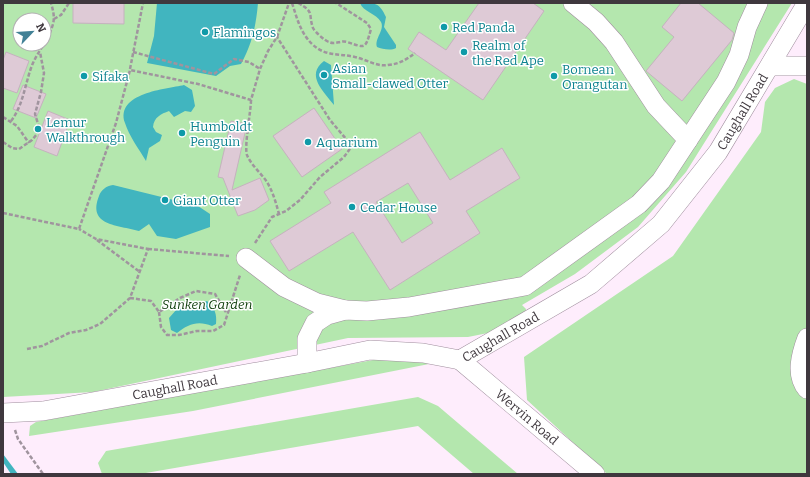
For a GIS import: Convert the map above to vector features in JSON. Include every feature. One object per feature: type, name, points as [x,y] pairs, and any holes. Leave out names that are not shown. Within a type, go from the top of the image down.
[{"type":"street","points":[[573,3],[596,22],[614,42],[656,106],[688,140]]},
{"type":"street","points":[[246,258],[284,287],[317,303],[345,310],[367,311],[409,306],[524,286],[639,204],[661,181],[729,75],[740,55],[747,27],[758,3]]},
{"type":"street","name":"Caughall Road","points":[[7,413],[43,411],[307,363],[370,350],[423,353],[460,360],[590,284],[661,224],[718,152],[807,3]]},
{"type":"street","points":[[770,66],[807,66]]},
{"type":"street","points":[[307,363],[307,339],[315,323],[327,315],[345,310]]},
{"type":"street","points":[[807,338],[802,350],[800,368],[802,383],[807,389]]},
{"type":"street","name":"Wervin Road","points":[[460,360],[594,474]]},
{"type":"path","points":[[51,3],[54,10],[52,26]]},
{"type":"path","points":[[54,19],[61,15],[69,3]]},
{"type":"path","points":[[78,229],[116,123],[130,70],[143,3]]},
{"type":"path","points":[[279,214],[267,183],[247,155],[246,145],[251,100],[260,69],[268,51],[277,37],[291,3]]},
{"type":"path","points":[[291,3],[300,30],[312,44],[323,52],[338,56],[354,57],[386,66],[403,62],[415,53]]},
{"type":"path","points":[[298,3],[305,7],[310,14],[313,28],[328,42],[334,43],[342,41],[357,47],[363,46],[367,43],[371,29],[367,23],[336,3]]},
{"type":"path","points":[[130,298],[151,301],[159,312],[161,327],[167,335],[179,335],[197,331],[213,331],[224,325],[246,258],[272,217],[300,200],[320,177],[344,157],[352,146],[330,120],[277,37]]},
{"type":"path","points":[[11,121],[23,96],[29,74],[40,52]]},
{"type":"path","points":[[3,142],[12,148],[19,149],[29,143],[37,134],[39,127],[35,114],[44,73],[40,52]]},
{"type":"path","points":[[133,52],[214,74],[234,59],[248,62],[260,69]]},
{"type":"path","points":[[130,70],[198,84],[251,100]]},
{"type":"path","points":[[3,117],[11,121],[24,134],[29,143]]},
{"type":"path","points":[[3,213],[78,229],[96,239],[140,272]]},
{"type":"path","points":[[96,239],[148,249],[246,258]]},
{"type":"path","points":[[27,349],[42,346],[69,333],[86,330],[100,324],[130,298],[148,249]]},
{"type":"path","points":[[159,312],[180,298],[196,291],[215,294],[227,314]]},
{"type":"path","points":[[7,413],[18,439],[43,474]]},
{"type":"green space","name":"Sunken Garden","points":[[3,3],[792,3],[686,172],[638,227],[575,274],[522,305],[526,309],[525,315],[493,332],[468,337],[348,338],[93,392],[3,397]]},
{"type":"green space","points":[[794,79],[807,84],[807,474],[607,474],[527,400],[524,357],[673,256],[761,132],[765,102],[775,88]]},
{"type":"green space","points":[[373,360],[405,360],[434,363],[193,411],[29,436],[30,426],[36,422]]},
{"type":"green space","points":[[418,397],[438,406],[518,474],[474,474],[418,426],[140,474],[102,474],[98,463],[106,451]]},
{"type":"water","name":"Flamingos","points":[[157,3],[258,3],[253,35],[241,64],[230,66],[216,76],[147,63],[154,36]]},
{"type":"water","points":[[360,3],[373,3],[381,8],[386,17],[384,27],[396,45],[396,48],[389,50],[377,47],[376,44],[382,28],[381,22]]},
{"type":"water","points":[[324,61],[331,65],[334,105],[321,89],[316,78],[316,72]]},
{"type":"water","points":[[184,85],[192,90],[195,106],[191,112],[185,111],[174,117],[169,111],[156,118],[153,127],[156,132],[162,135],[160,141],[149,148],[146,161],[125,123],[124,113],[127,105],[144,94]]},
{"type":"water","points":[[113,185],[198,206],[210,214],[210,227],[176,239],[157,236],[149,224],[139,231],[107,222],[101,219],[97,213],[96,206],[101,192],[106,187]]},
{"type":"water","points":[[207,301],[215,311],[216,324],[212,326],[202,323],[193,324],[185,327],[177,333],[171,330],[169,318],[177,309]]},
{"type":"water","points":[[3,454],[18,474],[11,474],[3,462]]},
{"type":"building","points":[[73,3],[124,3],[124,24],[73,23]]},
{"type":"building","name":"Realm of the Red Ape","points":[[479,3],[533,3],[544,11],[483,100],[408,49],[419,32],[446,50]]},
{"type":"building","points":[[681,3],[698,3],[734,33],[732,40],[682,101],[646,71],[674,37],[662,27]]},
{"type":"building","points":[[6,52],[29,61],[17,93],[3,88],[3,60]]},
{"type":"building","points":[[23,85],[46,94],[36,118],[13,109]]},
{"type":"building","name":"Aquarium","points":[[314,108],[342,149],[302,177],[273,136]]},
{"type":"building","points":[[48,111],[70,120],[57,156],[34,147]]},
{"type":"building","points":[[231,121],[247,124],[232,190],[260,178],[269,200],[255,210],[238,216],[223,178],[218,177]]},
{"type":"building","name":"Cedar House","points":[[420,132],[450,180],[502,148],[520,178],[466,211],[480,233],[390,290],[353,232],[289,271],[270,241],[331,203],[324,192]],"holes":[[[408,183],[433,223],[402,243],[376,202]]]},
{"type":"place","name":"Red Panda","points":[[444,27]]},
{"type":"place","name":"Flamingos","points":[[205,32]]},
{"type":"place","name":"Realm of the Red Ape","points":[[464,52]]},
{"type":"place","name":"Asian Small-clawed Otter","points":[[324,75]]},
{"type":"place","name":"Sifaka","points":[[84,76]]},
{"type":"place","name":"Bornean Orangutan","points":[[554,76]]},
{"type":"place","name":"Lemur Walkthrough","points":[[38,129]]},
{"type":"place","name":"Humboldt Penguin","points":[[182,133]]},
{"type":"place","name":"Aquarium","points":[[308,142]]},
{"type":"place","name":"Giant Otter","points":[[165,200]]},
{"type":"place","name":"Cedar House","points":[[352,207]]}]
